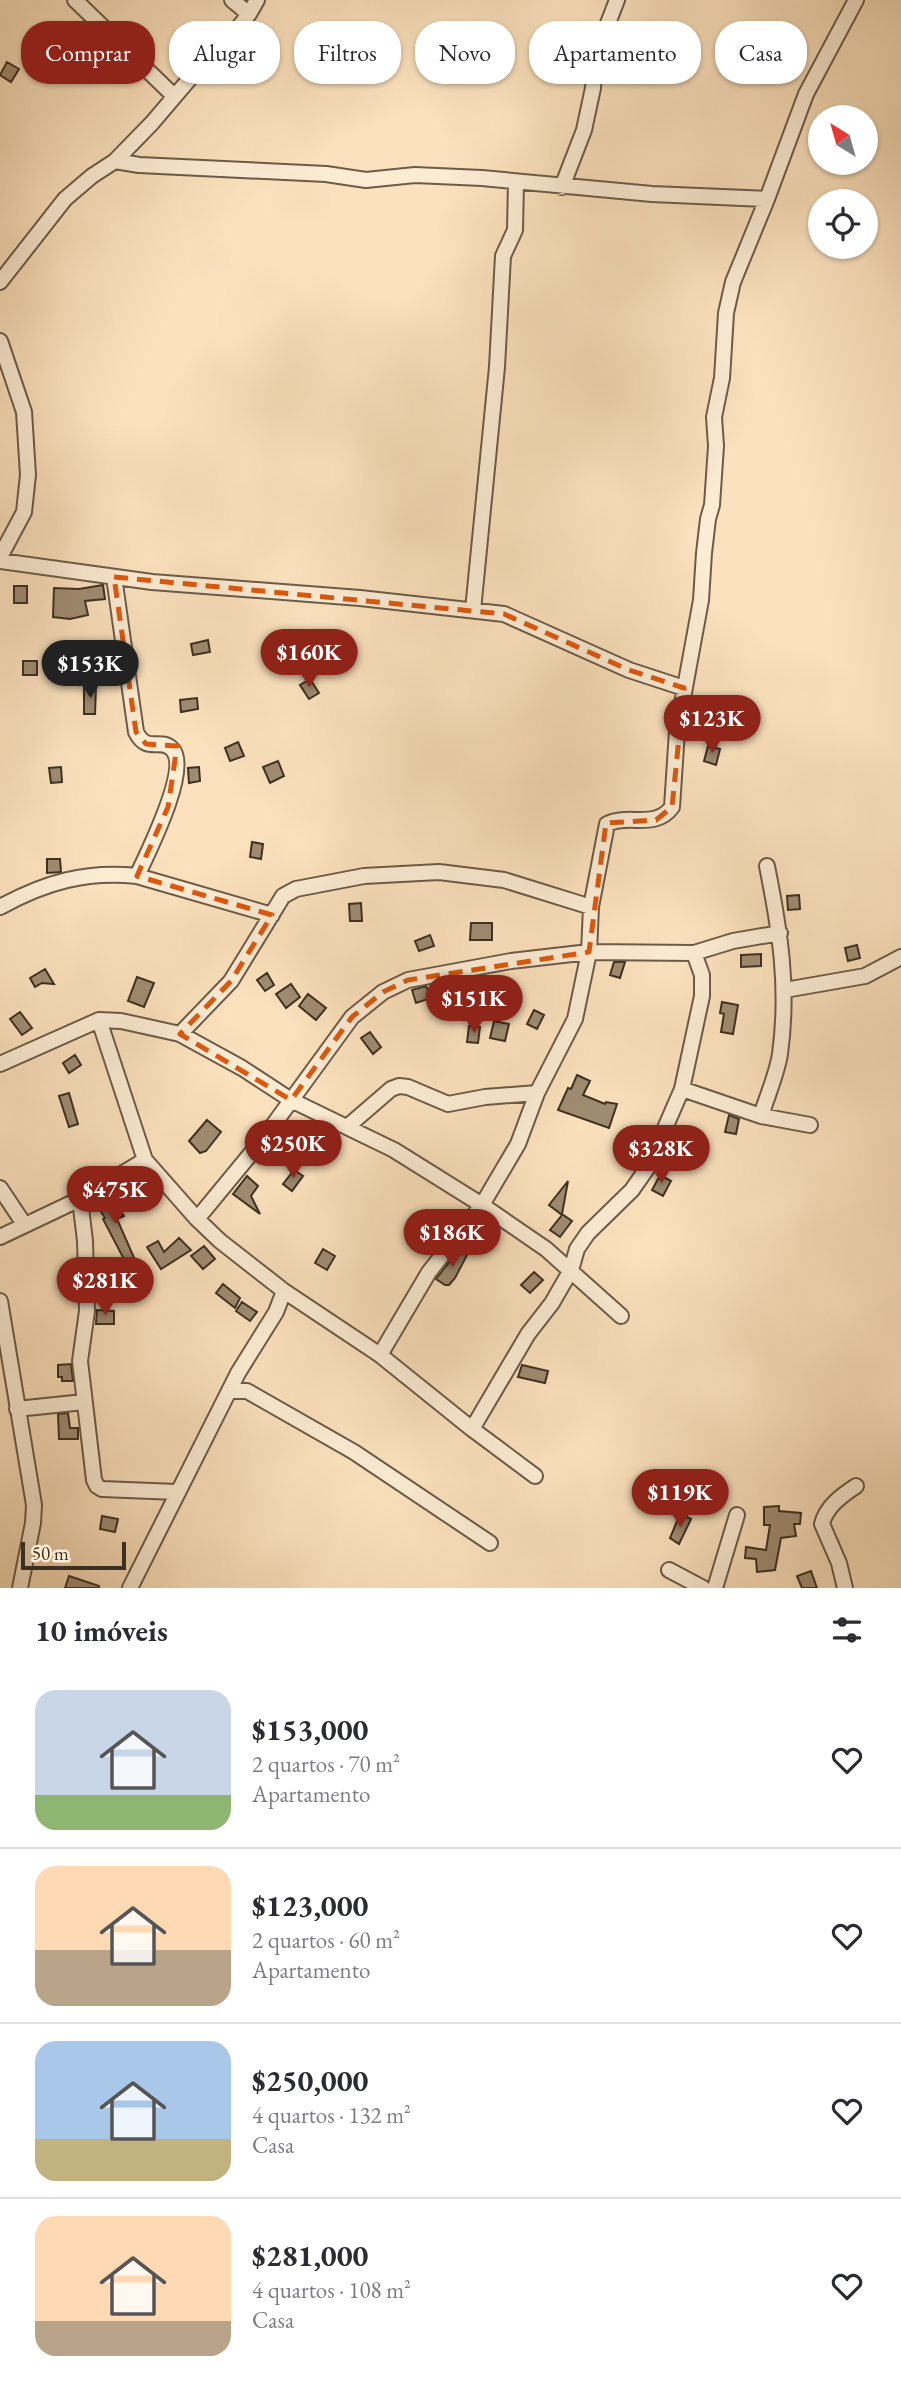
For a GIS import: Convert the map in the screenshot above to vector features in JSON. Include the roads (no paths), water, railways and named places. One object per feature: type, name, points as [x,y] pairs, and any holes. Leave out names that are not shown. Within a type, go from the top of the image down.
[{"type":"street","points":[[75,0],[174,96]]},
{"type":"street","points":[[232,0],[248,14]]},
{"type":"street","points":[[0,282],[65,200],[92,176],[115,161],[198,69],[222,48],[257,0]]},
{"type":"street","points":[[562,187],[584,130],[593,88],[595,57],[617,0]]},
{"type":"street","points":[[380,1355],[429,1272],[482,1205],[518,1144],[537,1093],[575,1018],[589,952],[591,907],[607,824],[617,820],[656,820],[667,814],[672,807],[677,731],[701,600],[704,553],[712,505],[716,446],[714,417],[722,378],[726,313],[733,282],[806,94],[856,0]]},
{"type":"street","points":[[115,161],[139,165],[326,174],[366,180],[415,175],[652,194],[767,199]]},
{"type":"street","points":[[473,610],[497,367],[503,256],[515,230],[516,182]]},
{"type":"street","points":[[0,341],[24,412],[27,475],[24,512],[0,559],[114,578],[504,614],[629,670],[684,688]]},
{"type":"street","points":[[114,578],[136,732],[140,741],[168,746],[176,757],[174,785],[168,807],[137,876]]},
{"type":"street","points":[[761,1116],[780,1056],[785,990],[780,933],[767,866]]},
{"type":"street","points":[[180,1034],[231,981],[283,896],[296,889],[364,876],[439,872],[504,880],[591,907]]},
{"type":"street","points":[[0,907],[55,881],[114,874],[137,876],[272,915]]},
{"type":"street","points":[[197,1219],[229,1183],[352,1017],[383,992],[408,981],[510,961],[589,952],[694,953],[780,933]]},
{"type":"street","points":[[472,1429],[528,1334],[552,1303],[570,1270],[577,1249],[588,1233],[632,1190],[648,1167],[682,1089],[702,996],[702,975],[694,953]]},
{"type":"street","points":[[785,990],[865,976],[901,957]]},
{"type":"street","points":[[99,1020],[145,1160],[197,1219],[220,1241],[284,1291],[380,1355],[536,1476]]},
{"type":"street","points":[[0,1064],[99,1020],[121,1021],[180,1034],[242,1068],[291,1100],[394,1150],[482,1205],[546,1249],[621,1316]]},
{"type":"street","points":[[347,1127],[391,1089],[399,1086],[408,1087],[448,1104],[485,1097],[537,1093]]},
{"type":"street","points":[[682,1089],[761,1116],[810,1125]]},
{"type":"street","points":[[0,1237],[80,1199],[145,1160]]},
{"type":"street","points":[[0,1188],[24,1224]]},
{"type":"street","points":[[80,1199],[85,1241],[87,1311],[80,1362],[97,1486],[102,1489],[177,1492]]},
{"type":"street","points":[[130,1588],[238,1373],[276,1312],[284,1291]]},
{"type":"street","points":[[0,1301],[34,1514],[20,1588]]},
{"type":"street","points":[[238,1373],[247,1391]]},
{"type":"street","points":[[229,1391],[247,1391],[354,1452],[490,1543]]},
{"type":"street","points":[[18,1409],[84,1402]]},
{"type":"street","points":[[845,1588],[839,1563],[822,1524],[826,1512],[841,1496],[856,1486]]},
{"type":"street","points":[[715,1588],[737,1515]]},
{"type":"street","points":[[669,1570],[702,1588]]}]
